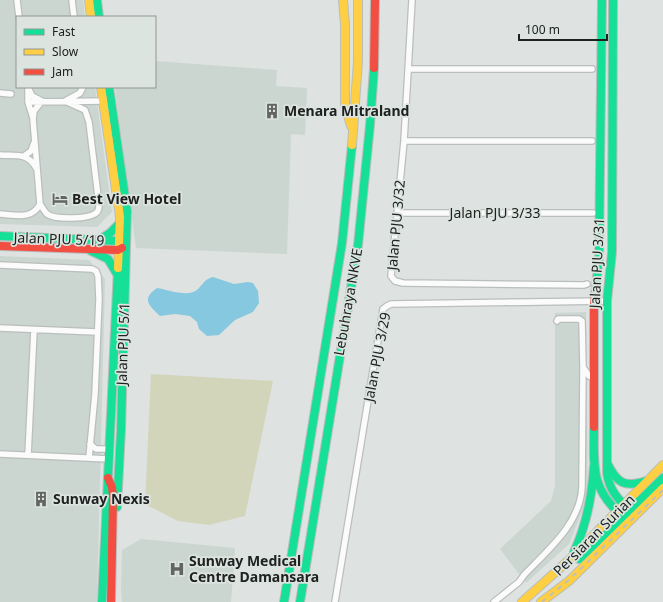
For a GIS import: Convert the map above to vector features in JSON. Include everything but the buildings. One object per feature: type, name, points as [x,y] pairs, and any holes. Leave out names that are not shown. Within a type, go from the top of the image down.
[{"type":"main road","points":[[89,0],[91,16]]},
{"type":"main road","points":[[97,0],[99,16]]},
{"type":"main road","points":[[343,0],[345,24],[346,105],[353,136]]},
{"type":"main road","name":"Lebuhraya NKVE","points":[[284,602],[342,243],[350,182],[358,61],[358,0]]},
{"type":"main road","name":"Lebuhraya NKVE","points":[[300,602],[358,245],[370,125],[374,63],[375,0]]},
{"type":"main road","name":"Jalan PJU 3/31","points":[[602,0],[599,255],[594,302],[594,466],[597,483],[601,493],[608,503],[620,514]]},
{"type":"main road","name":"Jalan PJU 3/31","points":[[613,0],[612,252],[606,301],[607,463],[610,488],[614,495],[627,507]]},
{"type":"main road","name":"Jalan PJU 5/1","points":[[101,88],[107,101],[126,203],[120,452],[111,602]]},
{"type":"main road","name":"Jalan PJU 5/1","points":[[102,602],[119,224],[119,207],[107,101],[109,88]]},
{"type":"main road","points":[[98,240],[106,237],[119,224]]},
{"type":"main road","name":"Jalan PJU 5/19","points":[[0,236],[118,241]]},
{"type":"main road","points":[[118,241],[126,246]]},
{"type":"main road","name":"Jalan PJU 5/19","points":[[0,246],[118,250]]},
{"type":"main road","points":[[118,250],[126,246]]},
{"type":"main road","points":[[86,249],[108,259],[117,275]]},
{"type":"main road","points":[[607,463],[613,476],[625,485],[634,485],[649,480]]},
{"type":"main road","name":"Persiaran Surian","points":[[627,507],[663,465]]},
{"type":"main road","points":[[569,560],[582,537],[588,515],[592,499],[594,466]]},
{"type":"main road","points":[[108,478],[112,487],[113,496],[111,602]]},
{"type":"main road","points":[[531,602],[546,590],[627,507],[663,478]]},
{"type":"main road","name":"Persiaran Surian","points":[[541,602],[569,581],[663,488]]},
{"type":"main road","name":"Persiaran Surian","points":[[522,602],[620,514]]},
{"type":"street","points":[[17,0],[19,16]]},
{"type":"street","points":[[72,0],[74,16]]},
{"type":"street","name":"Jalan PJU 3/32","points":[[412,0],[404,140],[391,276],[398,282],[587,284]]},
{"type":"street","points":[[408,69],[592,69]]},
{"type":"street","points":[[28,88],[32,96],[42,101]]},
{"type":"street","points":[[0,214],[28,215],[38,209],[40,204],[39,174],[33,119],[28,102],[28,88]]},
{"type":"street","points":[[65,101],[80,93],[82,88]]},
{"type":"street","points":[[0,93],[11,94]]},
{"type":"street","points":[[33,119],[34,111],[42,101]]},
{"type":"street","points":[[40,204],[47,214],[54,217],[87,218],[98,210],[99,205],[89,122],[85,110],[65,101]]},
{"type":"street","points":[[28,102],[107,101]]},
{"type":"street","points":[[404,140],[592,141]]},
{"type":"street","points":[[24,156],[31,151],[35,142]]},
{"type":"street","points":[[0,155],[24,156],[29,158],[33,162],[39,174]]},
{"type":"street","name":"Jalan PJU 3/33","points":[[398,213],[593,213]]},
{"type":"street","points":[[0,265],[92,269],[96,271],[98,276],[99,299],[96,394],[88,458]]},
{"type":"street","name":"Jalan PJU 3/29","points":[[335,602],[383,309],[391,304],[606,301]]},
{"type":"street","points":[[494,602],[519,582],[562,535],[580,501],[582,486],[582,321],[579,319],[557,321]]},
{"type":"street","points":[[0,328],[97,332]]},
{"type":"street","points":[[28,455],[34,330]]},
{"type":"street","points":[[582,366],[589,376],[594,378]]},
{"type":"street","points":[[90,444],[96,449],[109,449]]},
{"type":"street","points":[[0,454],[108,459]]},
{"type":"shaded area","points":[[0,0],[83,0],[85,16],[16,16],[16,88],[95,88],[112,212],[97,227],[0,224]]},
{"type":"shaded area","points":[[156,61],[277,70],[276,86],[307,88],[305,135],[291,134],[287,254],[136,248],[115,88],[156,88]]},
{"type":"shaded area","points":[[0,256],[89,260],[105,279],[97,602],[0,602]]},
{"type":"shaded area","points":[[586,312],[588,497],[569,544],[526,583],[500,549],[551,501],[555,486],[555,313]]},
{"type":"shaded area","name":"Sunway Medical Centre Damansara","points":[[141,539],[235,548],[231,602],[122,602],[122,550]]},
{"type":"green space","points":[[151,374],[273,381],[245,516],[209,525],[178,521],[145,504]]},
{"type":"water","points":[[213,277],[234,284],[248,282],[253,283],[258,291],[259,303],[253,312],[235,320],[219,335],[207,336],[199,329],[197,322],[190,316],[175,314],[160,316],[148,302],[149,296],[157,288],[179,293],[189,293],[194,292],[206,280]]},
{"type":"railway","points":[[542,602],[570,579],[663,490]]},
{"type":"traffic: fast","points":[[97,0],[99,16]]},
{"type":"traffic: fast","points":[[596,288],[599,255],[602,0]]},
{"type":"traffic: fast","points":[[613,0],[612,252],[607,301],[607,473],[609,483],[614,492],[628,508]]},
{"type":"traffic: fast","points":[[300,602],[358,245],[374,68]]},
{"type":"traffic: fast","points":[[109,88],[127,211],[121,430],[117,507]]},
{"type":"traffic: fast","points":[[284,602],[342,243],[352,145]]},
{"type":"traffic: fast","points":[[99,240],[110,233],[119,224]]},
{"type":"traffic: fast","points":[[0,236],[119,241]]},
{"type":"traffic: fast","points":[[91,251],[108,259],[117,274]]},
{"type":"traffic: fast","points":[[102,602],[118,268]]},
{"type":"traffic: fast","points":[[594,427],[594,465],[599,485],[611,505],[621,515]]},
{"type":"traffic: fast","points":[[607,463],[614,475],[622,482],[632,484],[646,481]]},
{"type":"traffic: fast","points":[[574,552],[579,542],[588,510],[594,466]]},
{"type":"traffic: fast","points":[[579,559],[663,478]]},
{"type":"traffic: slow","points":[[89,0],[91,16]]},
{"type":"traffic: slow","points":[[343,0],[345,24],[345,105],[351,126]]},
{"type":"traffic: slow","points":[[352,145],[358,61],[358,0]]},
{"type":"traffic: slow","points":[[101,88],[120,217],[118,268]]},
{"type":"traffic: slow","points":[[522,602],[569,560],[663,465]]},
{"type":"traffic: slow","points":[[541,602],[569,581],[663,488]]},
{"type":"traffic: jam","points":[[374,68],[375,0]]},
{"type":"traffic: jam","points":[[0,246],[118,250],[122,248]]},
{"type":"traffic: jam","points":[[594,427],[594,302],[596,288]]},
{"type":"traffic: jam","points":[[108,478],[112,487],[113,496],[111,602]]},
{"type":"place","name":"Menara Mitraland","points":[[272,111]]},
{"type":"place","name":"Best View Hotel","points":[[60,199]]},
{"type":"place","name":"Sunway Nexis","points":[[41,499]]},
{"type":"place","name":"Sunway Medical Centre Damansara","points":[[177,569]]}]
